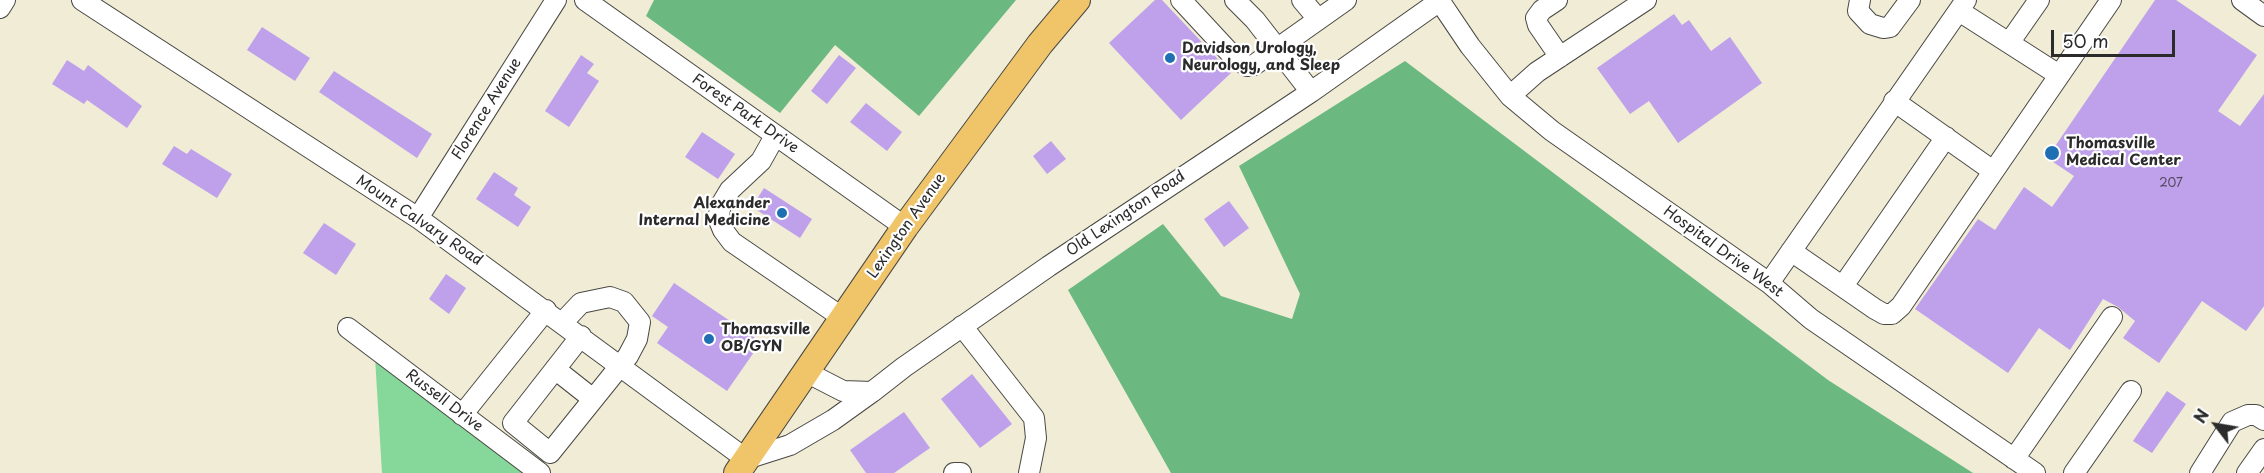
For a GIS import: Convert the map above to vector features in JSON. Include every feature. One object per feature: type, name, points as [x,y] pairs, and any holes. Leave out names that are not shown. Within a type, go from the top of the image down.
[{"type":"main road","name":"Lexington Avenue","points":[[741,466],[905,227],[1040,45],[1077,0]]},
{"type":"street","points":[[0,8],[5,0]]},
{"type":"street","name":"Mount Calvary Road","points":[[82,0],[418,218],[620,365],[741,466]]},
{"type":"street","name":"Florence Avenue","points":[[418,218],[556,0]]},
{"type":"street","name":"Forest Park Drive","points":[[585,0],[905,227]]},
{"type":"street","points":[[1181,0],[1230,54],[1247,66],[1254,65],[1346,0]]},
{"type":"street","points":[[1235,0],[1277,48],[1311,92]]},
{"type":"street","points":[[1302,0],[1318,19]]},
{"type":"street","name":"Old Lexington Road","points":[[741,466],[790,445],[833,420],[962,326],[1311,92],[1440,0]]},
{"type":"street","name":"Hospital Drive West","points":[[1440,0],[1470,46],[1510,96],[1602,168],[1769,283],[1811,319],[2035,473]]},
{"type":"street","points":[[1557,0],[1542,10],[1536,18],[1538,25],[1560,57]]},
{"type":"street","points":[[1510,96],[1537,72],[1646,0]]},
{"type":"street","points":[[1860,0],[1858,12],[1870,24],[1883,28],[1890,27],[1910,0]]},
{"type":"street","points":[[2009,43],[2039,0]]},
{"type":"street","points":[[1791,251],[1884,314],[1892,314],[1901,306],[2111,0]]},
{"type":"street","points":[[2242,0],[2264,15]]},
{"type":"street","points":[[1769,283],[1962,5],[2009,43],[2059,75]]},
{"type":"street","points":[[1894,101],[1994,171]]},
{"type":"street","points":[[776,136],[761,161],[730,190],[721,206],[718,218],[732,242],[843,318]]},
{"type":"street","points":[[1843,286],[1946,137]]},
{"type":"street","points":[[563,322],[581,303],[610,297],[624,302],[640,322],[637,339],[620,365],[550,453],[513,423],[581,336]]},
{"type":"street","points":[[462,415],[546,310]]},
{"type":"street","points":[[2014,459],[2112,317]]},
{"type":"street","points":[[962,326],[1034,418],[1036,438],[1029,473]]},
{"type":"street","name":"Russell Drive","points":[[348,328],[540,473]]},
{"type":"street","points":[[555,369],[593,399]]},
{"type":"street","points":[[806,372],[843,391],[872,392]]},
{"type":"street","points":[[2074,473],[2131,391]]},
{"type":"street","points":[[2200,473],[2232,422],[2248,415],[2256,415],[2264,420]]},
{"type":"street","points":[[2247,473],[2264,449]]},
{"type":"street","points":[[954,473],[961,473]]},
{"type":"green space","points":[[654,0],[1016,0],[919,116],[835,45],[780,113],[646,16]]},
{"type":"green space","points":[[1405,61],[1828,380],[1973,473],[1171,473],[1068,290],[1163,224],[1221,296],[1292,319],[1300,294],[1239,166]]},
{"type":"green space","points":[[375,357],[525,473],[382,473]]},
{"type":"building","name":"Davidson Urology, Neurology, and Sleep","points":[[1155,0],[1162,0],[1231,73],[1181,120],[1109,43]]},
{"type":"building","points":[[2155,0],[2176,0],[2257,55],[2218,111],[2240,126],[2264,94],[2264,306],[2246,331],[2202,301],[2159,363],[2123,338],[2135,321],[2118,307],[2103,299],[2070,350],[2039,328],[2008,373],[1915,309],[1978,219],[1995,230],[2024,187],[2052,207],[2074,176],[2047,158]]},
{"type":"building","points":[[1674,14],[1682,25],[1689,20],[1711,51],[1730,37],[1762,83],[1678,143],[1649,101],[1630,114],[1597,68]]},
{"type":"building","points":[[262,27],[310,58],[295,81],[247,50]]},
{"type":"building","points":[[581,55],[594,64],[587,73],[599,81],[569,127],[545,111]]},
{"type":"building","points":[[839,55],[856,68],[827,104],[811,91]]},
{"type":"building","points":[[67,60],[84,71],[88,65],[142,106],[127,128],[87,100],[84,104],[52,84]]},
{"type":"building","points":[[334,71],[432,134],[417,158],[319,92]]},
{"type":"building","points":[[866,103],[902,132],[887,151],[850,122]]},
{"type":"building","points":[[702,132],[735,154],[718,179],[685,157]]},
{"type":"building","points":[[1051,141],[1066,159],[1047,174],[1033,156]]},
{"type":"building","points":[[174,146],[187,154],[191,149],[232,174],[217,198],[162,164]]},
{"type":"building","points":[[494,172],[518,188],[514,195],[531,207],[518,227],[476,199]]},
{"type":"building","name":"Alexander Internal Medicine","points":[[764,188],[812,219],[800,238],[752,207]]},
{"type":"building","points":[[1229,201],[1249,228],[1224,247],[1204,219]]},
{"type":"building","points":[[324,223],[356,244],[336,275],[303,253]]},
{"type":"building","points":[[446,274],[466,288],[449,314],[429,299]]},
{"type":"building","name":"Thomasville OB/GYN","points":[[674,283],[761,342],[727,391],[657,343],[668,327],[652,316]]},
{"type":"building","points":[[972,374],[1012,424],[980,448],[941,399]]},
{"type":"building","points":[[2167,391],[2186,404],[2152,453],[2133,441]]},
{"type":"building","points":[[904,412],[930,448],[894,473],[866,473],[850,450]]},
{"type":"place","name":"Davidson Urology, Neurology, and Sleep","points":[[1170,58]]},
{"type":"place","name":"Thomasville Medical Center","points":[[2052,153]]},
{"type":"place","name":"Alexander Internal Medicine","points":[[782,213]]},
{"type":"place","name":"Thomasville OB/GYN","points":[[709,339]]}]
